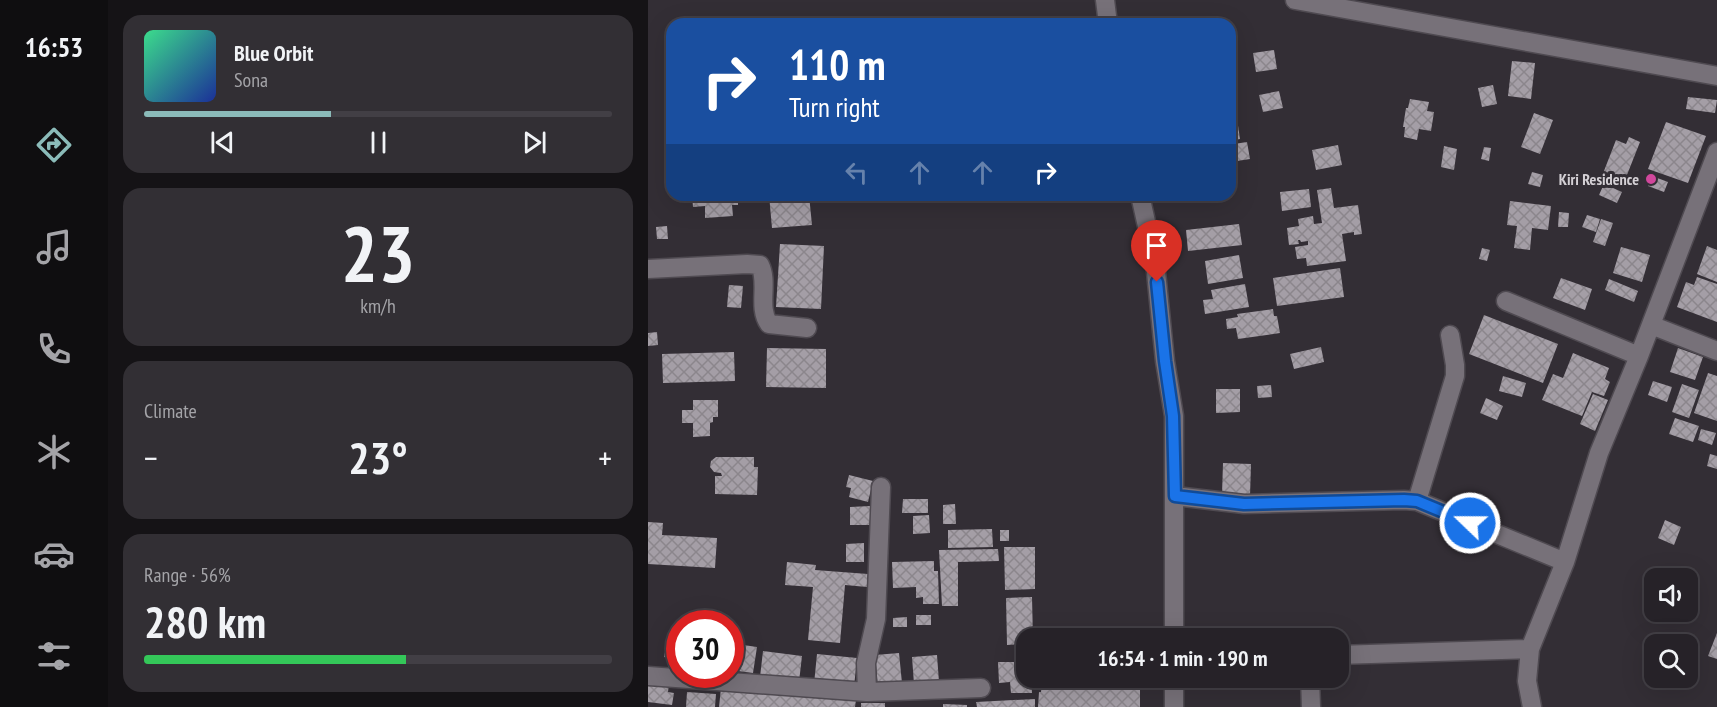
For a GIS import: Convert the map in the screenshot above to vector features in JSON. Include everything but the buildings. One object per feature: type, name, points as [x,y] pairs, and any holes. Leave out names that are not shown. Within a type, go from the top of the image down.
[{"type":"street","points":[[1105,0],[1107,18]]},
{"type":"street","points":[[1295,0],[1717,76]]},
{"type":"street","points":[[1532,707],[1527,681],[1530,649],[1565,562],[1599,453],[1717,153]]},
{"type":"street","points":[[1141,201],[1155,262],[1173,416],[1174,628]]},
{"type":"street","points":[[648,269],[760,265],[763,273],[764,315],[769,324],[807,328]]},
{"type":"street","points":[[1506,301],[1639,356]]},
{"type":"street","points":[[1651,325],[1717,351]]},
{"type":"street","points":[[1417,501],[1455,376],[1450,335]]},
{"type":"street","points":[[867,692],[866,663],[876,619],[880,487]]},
{"type":"street","points":[[1175,496],[1244,504],[1417,501],[1565,562]]},
{"type":"street","points":[[1349,655],[1530,649]]},
{"type":"street","points":[[648,676],[867,692],[981,688]]},
{"type":"street","points":[[1174,688],[1174,707]]},
{"type":"street","points":[[1310,688],[1311,707]]},
{"type":"place","name":"Kiri Residence","points":[[1651,179]]},
{"type":"route","points":[[1157,282],[1173,416],[1175,496],[1244,504],[1417,501],[1470,523]]}]
